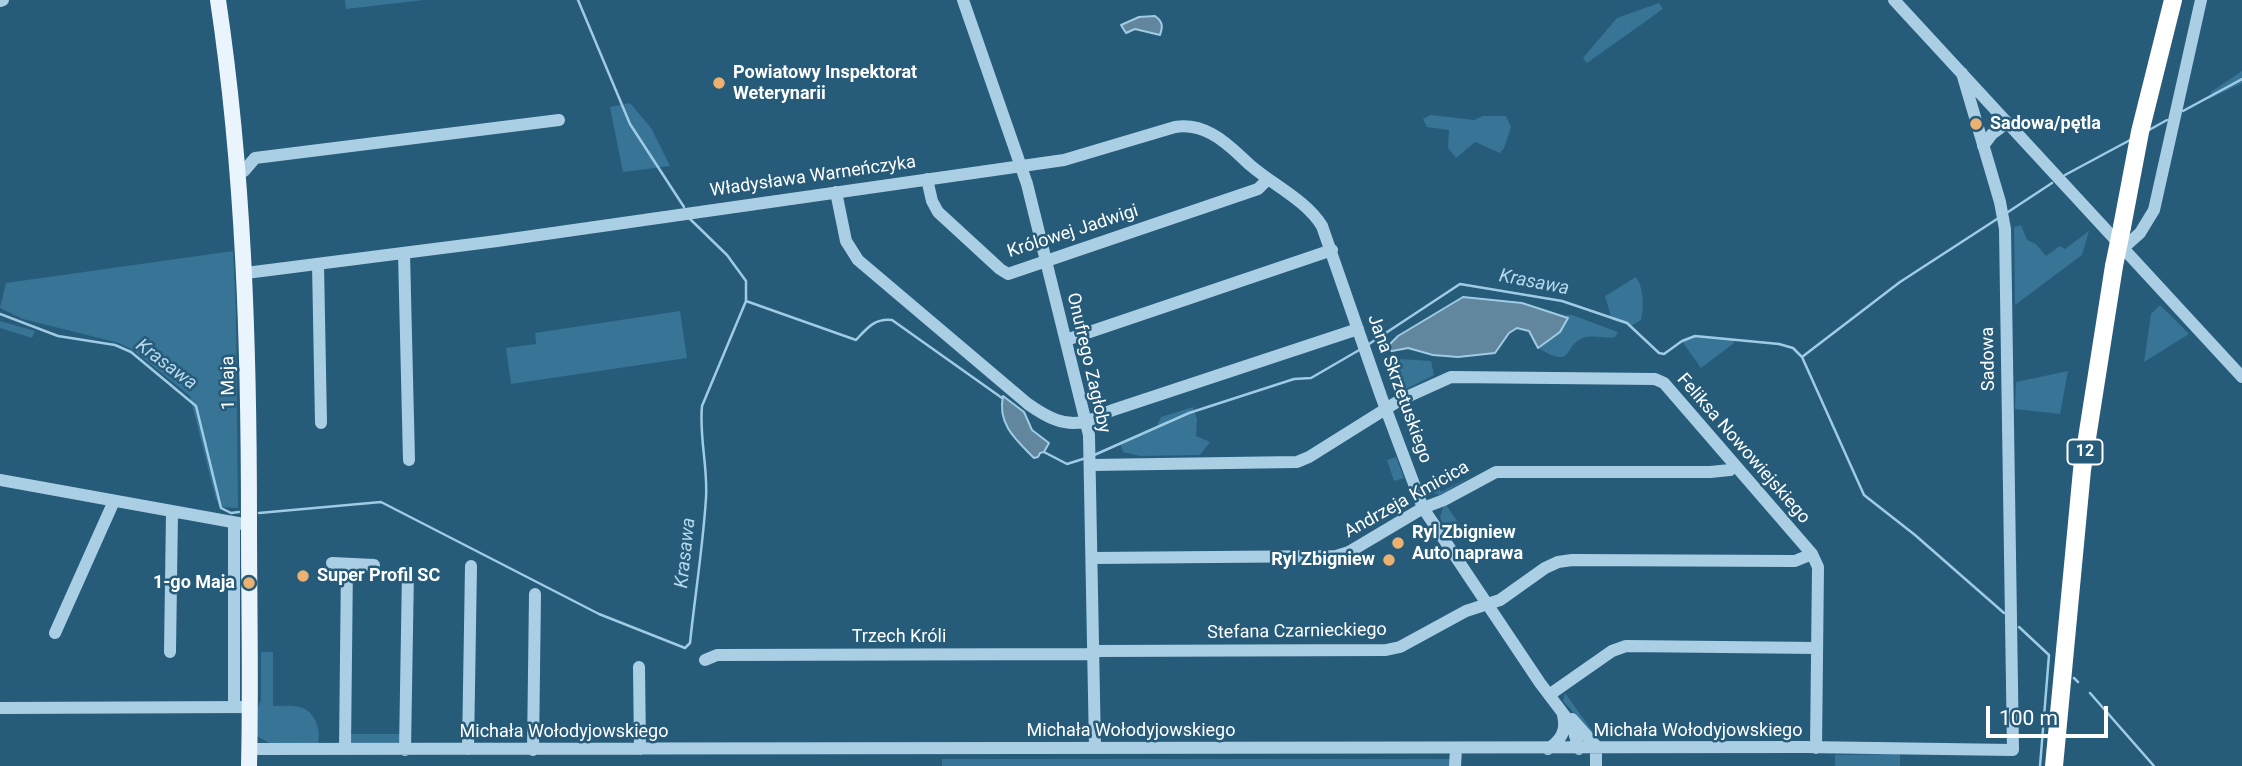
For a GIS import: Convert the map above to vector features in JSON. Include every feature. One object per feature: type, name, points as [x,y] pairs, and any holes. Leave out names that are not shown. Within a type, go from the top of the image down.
[{"type":"highway","name":"12","points":[[2054,766],[2082,470],[2114,266],[2140,132],[2173,0]]},
{"type":"main road","name":"1 Maja","points":[[218,0],[238,171],[246,273],[241,707],[249,749],[249,766]]},
{"type":"street","name":"Onufrego Zagłoby","points":[[963,0],[1021,166],[1086,422],[1091,459],[1096,748]]},
{"type":"street","name":"Sadowa","points":[[1894,0],[1962,73],[2000,202],[2005,229],[2013,750]]},
{"type":"street","points":[[2122,249],[2140,233],[2154,209],[2201,0]]},
{"type":"street","points":[[1962,73],[2242,377]]},
{"type":"street","points":[[238,171],[244,171],[255,158],[559,120]]},
{"type":"street","points":[[1983,146],[1992,134],[2007,123]]},
{"type":"street","name":"Władysława Warneńczyka","points":[[246,273],[1021,166],[1083,156],[1168,128],[1189,126],[1209,132],[1224,141],[1313,214],[1322,226],[1332,250]]},
{"type":"street","name":"Królowej Jadwigi","points":[[927,178],[932,201],[938,212],[1004,273],[1013,273],[1258,189],[1268,179]]},
{"type":"street","points":[[836,192],[846,241],[858,260],[1035,409],[1052,419],[1071,423],[1086,422],[1113,410],[1358,329]]},
{"type":"street","points":[[1066,340],[1332,250]]},
{"type":"street","name":"Jana Skrzetuskiego","points":[[1332,250],[1423,508],[1549,695],[1594,742],[1596,749]]},
{"type":"street","points":[[404,253],[409,460]]},
{"type":"street","points":[[318,264],[321,423]]},
{"type":"street","name":"Feliksa Nowowiejskiego","points":[[1091,459],[1297,462],[1400,400],[1451,377],[1645,377],[1664,383],[1812,554]]},
{"type":"street","name":"Andrzeja Kmicica","points":[[1092,558],[1336,556],[1349,552],[1423,508],[1486,476],[1504,471],[1710,472],[1730,470],[1735,466]]},
{"type":"street","points":[[0,480],[242,524]]},
{"type":"street","points":[[55,633],[114,501]]},
{"type":"street","points":[[170,652],[172,512]]},
{"type":"street","points":[[1812,554],[1819,572],[1816,748]]},
{"type":"street","name":"Stefana Czarnieckiego","points":[[1094,653],[1386,650],[1399,647],[1466,611],[1488,605],[1506,596],[1545,568],[1565,561],[1794,561],[1812,554]]},
{"type":"street","points":[[332,563],[374,565]]},
{"type":"street","points":[[345,750],[347,564]]},
{"type":"street","points":[[468,749],[471,566]]},
{"type":"street","points":[[405,750],[408,571]]},
{"type":"street","points":[[533,750],[535,594]]},
{"type":"street","points":[[1549,695],[1606,655],[1626,646],[1817,648]]},
{"type":"street","name":"Trzech Króli","points":[[705,660],[717,655],[1094,653]]},
{"type":"street","points":[[639,667],[640,749]]},
{"type":"street","points":[[0,708],[241,707]]},
{"type":"street","points":[[1548,749],[1560,739],[1565,729],[1560,708]]},
{"type":"street","name":"Jana Skrzetuskiego","points":[[1560,708],[1574,732],[1579,749]]},
{"type":"street","name":"Michała Wołodyjowskiego","points":[[249,749],[2013,750]]},
{"type":"street","points":[[1455,749],[1455,766]]},
{"type":"street","points":[[1596,749],[1596,766]]},
{"type":"shaded area","points":[[345,0],[424,0],[346,9]]},
{"type":"shaded area","points":[[1659,3],[1663,9],[1587,63],[1583,58],[1617,18]]},
{"type":"shaded area","points":[[1155,16],[1162,24],[1160,35],[1135,29],[1126,33],[1121,25],[1139,17]]},
{"type":"shaded area","points":[[2242,71],[2242,83],[2209,99],[2212,91]]},
{"type":"shaded area","points":[[630,103],[651,128],[670,166],[623,172],[610,107]]},
{"type":"shaded area","points":[[1431,115],[1474,120],[1483,116],[1506,116],[1511,127],[1500,153],[1475,142],[1456,158],[1448,148],[1449,130],[1427,127],[1423,119]]},
{"type":"shaded area","points":[[2021,225],[2027,240],[2036,244],[2046,256],[2060,246],[2065,249],[2089,231],[2082,255],[2015,305],[2014,227]]},
{"type":"shaded area","points":[[233,251],[238,508],[220,507],[215,496],[190,396],[133,350],[119,343],[23,319],[0,308],[6,283]]},
{"type":"shaded area","points":[[1636,277],[1642,292],[1643,310],[1641,320],[1631,326],[1612,320],[1605,296]]},
{"type":"shaded area","points":[[1463,297],[1522,303],[1568,318],[1560,332],[1538,348],[1529,331],[1517,328],[1509,333],[1495,353],[1458,357],[1433,355],[1408,348],[1392,351],[1386,348],[1398,336]]},
{"type":"shaded area","points":[[2160,305],[2189,334],[2144,362],[2151,314]]},
{"type":"shaded area","points":[[680,311],[687,358],[511,384],[506,348],[536,344],[535,333]]},
{"type":"shaded area","points":[[1566,315],[1618,332],[1615,337],[1583,338],[1563,357],[1538,348],[1560,332],[1568,318]]},
{"type":"shaded area","points":[[0,321],[35,331],[32,338],[0,328]]},
{"type":"shaded area","points":[[1695,336],[1734,340],[1734,343],[1701,368],[1682,341]]},
{"type":"shaded area","points":[[1384,358],[1431,361],[1434,375],[1396,394]]},
{"type":"shaded area","points":[[2068,371],[2060,414],[2015,409],[2016,382]]},
{"type":"shaded area","points":[[1003,396],[1024,412],[1032,430],[1049,443],[1038,457],[1034,458],[1009,431],[1003,415]]},
{"type":"shaded area","points":[[1193,407],[1197,419],[1196,436],[1210,442],[1200,455],[1140,456],[1123,452],[1120,443],[1156,428],[1161,417]]},
{"type":"shaded area","points":[[1396,457],[1404,478],[1394,481],[1387,460]]},
{"type":"shaded area","points":[[1475,474],[1440,495],[1425,490],[1422,483],[1431,487],[1437,485],[1441,492]]},
{"type":"shaded area","points":[[1446,505],[1462,528],[1453,538],[1440,518]]},
{"type":"shaded area","points":[[261,652],[273,652],[273,706],[296,706],[308,711],[316,723],[318,743],[269,743],[257,736],[258,707],[261,700]]},
{"type":"shaded area","points":[[1565,693],[1601,739],[1594,735],[1563,701]]},
{"type":"shaded area","points":[[349,734],[402,734],[402,739],[397,743],[351,743]]},
{"type":"shaded area","points":[[1900,754],[1900,766],[1835,766],[1835,755]]},
{"type":"shaded area","points":[[942,759],[1451,759],[1451,766],[942,766]]},
{"type":"waterway","points":[[578,0],[630,124],[684,207]]},
{"type":"waterway","name":"Krasawa","points":[[2183,111],[2242,79]]},
{"type":"waterway","name":"Krasawa","points":[[2149,130],[2167,120]]},
{"type":"waterway","name":"Krasawa","points":[[2065,175],[2132,139]]},
{"type":"waterway","name":"Krasawa","points":[[2008,212],[2052,183]]},
{"type":"waterway","points":[[690,219],[727,255],[746,281],[746,301]]},
{"type":"waterway","name":"Krasawa","points":[[1802,357],[1900,282],[1997,219]]},
{"type":"waterway","name":"Krasawa","points":[[1366,346],[1460,284],[1562,301],[1627,323],[1659,353],[1664,354],[1682,341],[1695,336],[1779,344],[1793,348],[1802,357],[1864,495],[1915,535],[2004,613]]},
{"type":"waterway","name":"Krasawa","points":[[259,513],[381,502],[599,614],[685,648],[690,643],[706,498],[702,406],[746,301],[856,340],[876,322],[892,320],[1002,398]]},
{"type":"waterway","name":"Krasawa","points":[[0,314],[58,336],[115,345],[131,352],[196,406],[221,508],[231,513],[239,512]]},
{"type":"waterway","name":"Krasawa","points":[[1092,456],[1189,413],[1294,379],[1311,378],[1361,349]]},
{"type":"waterway","name":"Krasawa","points":[[1044,452],[1067,464],[1086,458]]},
{"type":"waterway","points":[[2019,627],[2049,655],[2040,766]]},
{"type":"waterway","points":[[2074,678],[2078,682]]},
{"type":"waterway","points":[[2090,693],[2154,766]]},
{"type":"place","name":"Powiatowy Inspektorat Weterynarii","points":[[719,83]]},
{"type":"place","name":"Sadowa/pętla","points":[[1976,124]]},
{"type":"place","name":"Ryl Zbigniew Auto naprawa","points":[[1398,543]]},
{"type":"place","name":"Ryl Zbigniew","points":[[1389,560]]},
{"type":"place","name":"Super Profil SC","points":[[303,576]]},
{"type":"place","name":"1-go Maja","points":[[249,583]]}]
